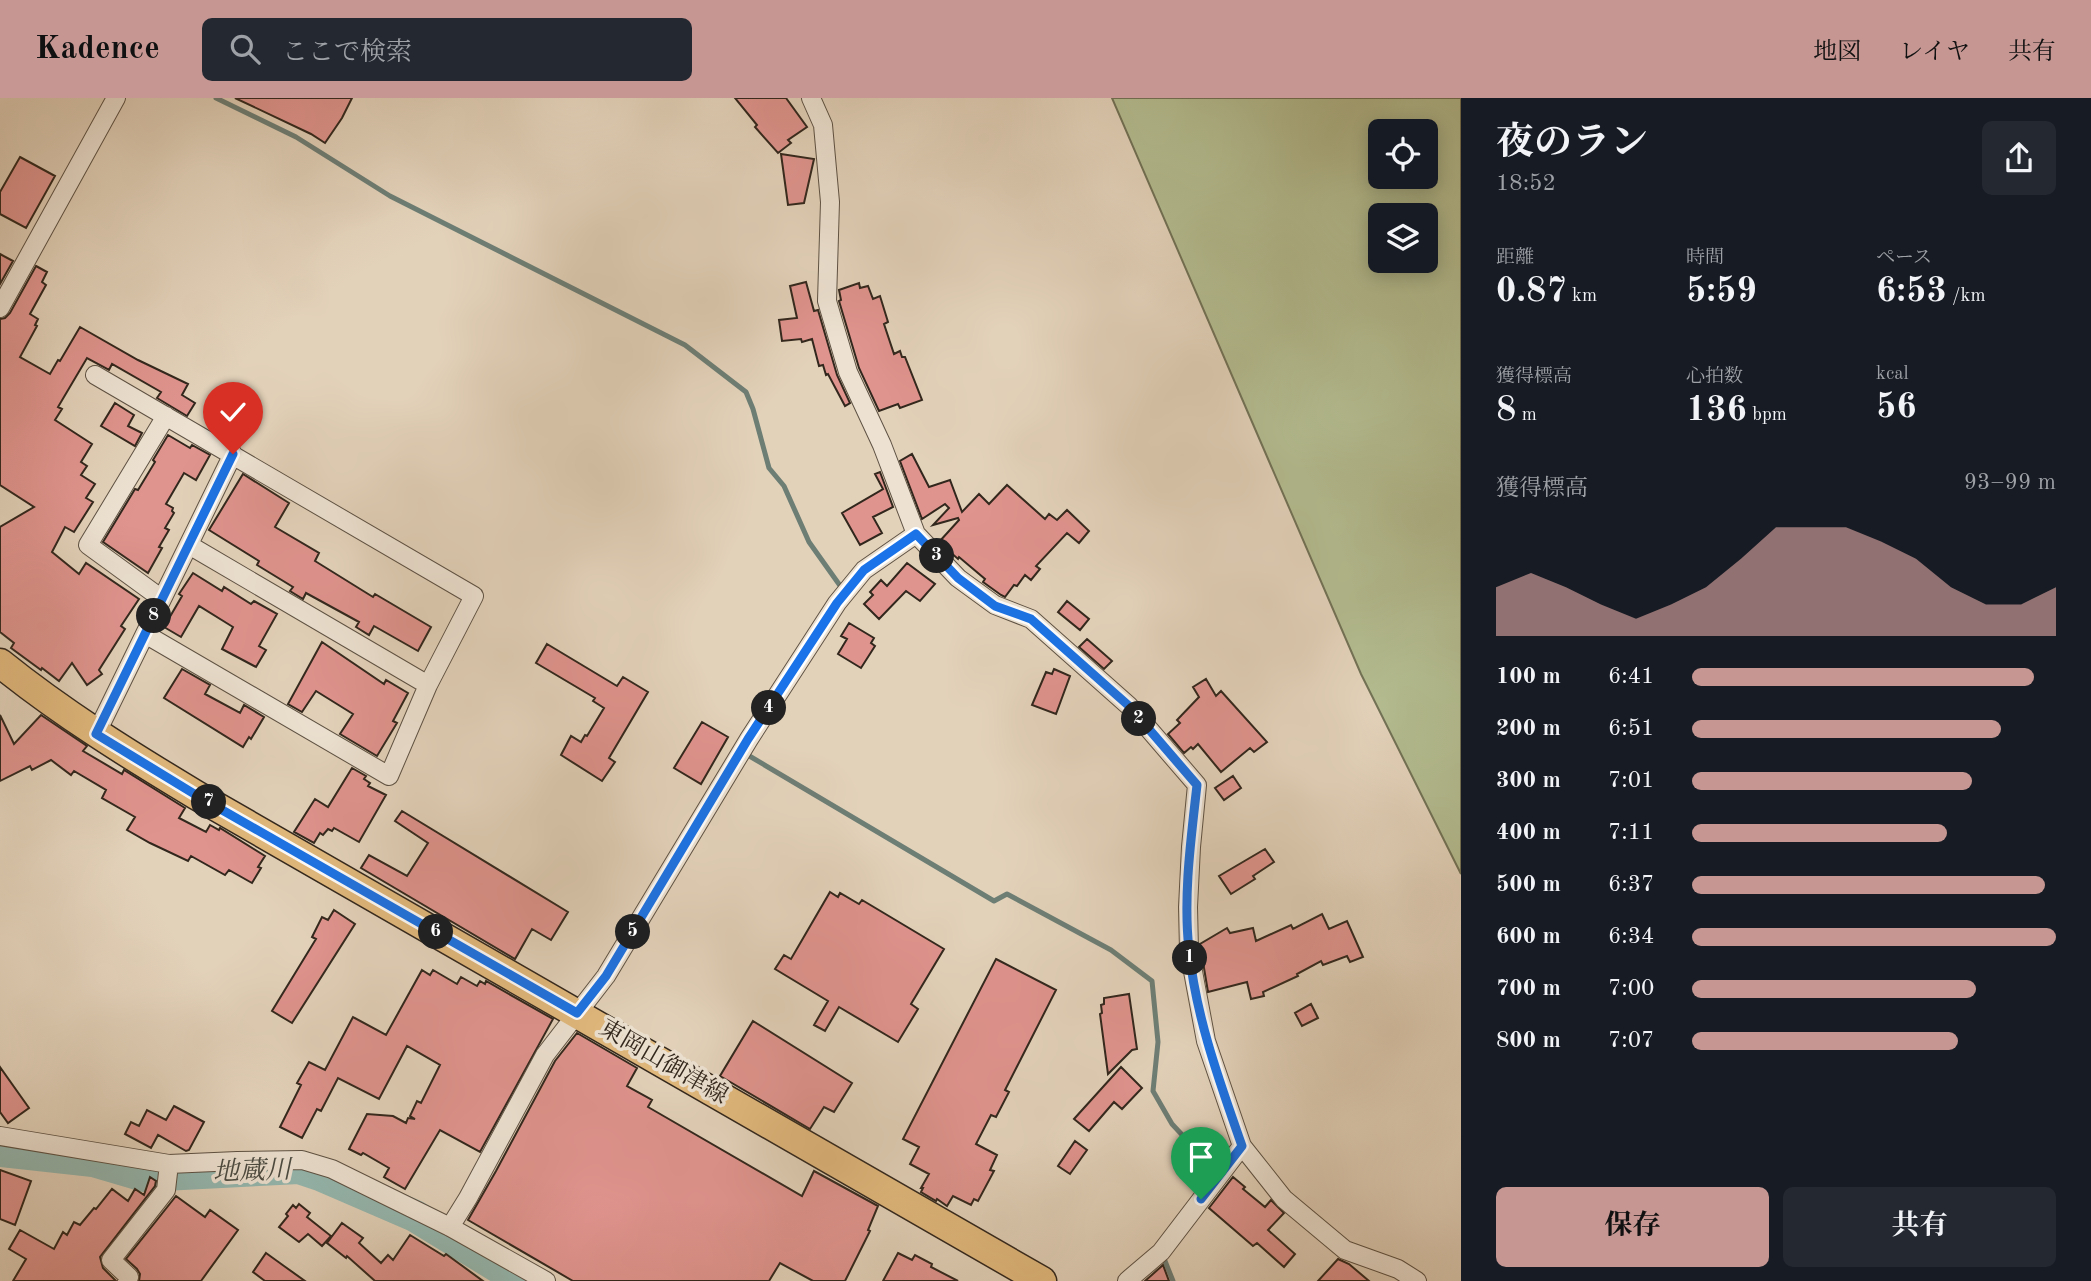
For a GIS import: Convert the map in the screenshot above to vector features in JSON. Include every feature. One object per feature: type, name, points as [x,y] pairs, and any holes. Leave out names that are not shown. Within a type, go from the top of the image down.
[{"type":"main road","name":"東岡山御津線","points":[[0,663],[39,695],[96,734],[196,795],[1042,1281]]},
{"type":"street","points":[[0,308],[116,98]]},
{"type":"street","points":[[811,98],[823,125],[830,202],[827,301],[848,372],[882,444],[916,534],[958,578],[995,606],[1031,619],[1051,636],[1129,706],[1197,785],[1188,907],[1189,950],[1206,1041],[1242,1146],[1284,1199],[1345,1250],[1398,1269],[1417,1281]]},
{"type":"street","points":[[95,375],[474,596],[428,685],[389,776],[145,634]]},
{"type":"street","points":[[162,599],[88,545],[166,416]]},
{"type":"street","points":[[96,734],[233,454]]},
{"type":"street","points":[[450,1227],[545,1055],[606,976],[748,739],[837,603],[864,570],[916,534]]},
{"type":"street","points":[[188,545],[428,685]]},
{"type":"street","points":[[0,1136],[169,1164],[302,1160],[332,1169],[450,1227],[521,1275],[547,1281]]},
{"type":"street","points":[[1127,1281],[1161,1252],[1242,1146]]},
{"type":"street","points":[[127,1281],[129,1277],[111,1260],[166,1190],[169,1164]]},
{"type":"green space","points":[[1112,98],[1461,98],[1461,874],[1361,674]]},
{"type":"building","points":[[235,98],[352,98],[325,143]]},
{"type":"building","points":[[735,98],[786,98],[807,127],[788,140],[791,143],[778,153],[755,127],[757,125]]},
{"type":"building","points":[[781,154],[814,159],[804,203],[788,205]]},
{"type":"building","points":[[20,157],[55,176],[26,228],[0,214],[0,192]]},
{"type":"building","points":[[0,254],[13,261],[0,284]]},
{"type":"building","points":[[36,266],[47,272],[42,282],[46,285],[30,314],[38,319],[35,325],[37,326],[20,357],[50,374],[80,327],[138,360],[188,384],[182,395],[195,403],[187,416],[157,398],[161,392],[112,364],[109,370],[87,358],[58,407],[62,409],[55,420],[92,444],[81,462],[87,466],[81,475],[95,484],[86,498],[93,502],[74,532],[65,527],[52,552],[79,574],[86,563],[139,599],[121,626],[125,629],[99,670],[102,674],[87,685],[72,663],[59,681],[11,648],[14,643],[0,632],[0,527],[34,507],[0,485],[0,319],[10,313]]},
{"type":"building","points":[[806,282],[814,311],[818,310],[837,375],[850,403],[845,406],[823,365],[819,366],[812,339],[802,342],[801,339],[782,341],[779,320],[797,318],[790,286]]},
{"type":"building","points":[[859,283],[860,288],[868,286],[873,299],[880,296],[888,322],[884,324],[894,354],[900,351],[902,357],[905,357],[922,400],[900,408],[898,404],[879,411],[859,368],[839,301],[839,290]]},
{"type":"building","points":[[115,403],[134,415],[128,426],[142,433],[135,446],[101,426]]},
{"type":"building","points":[[168,435],[190,448],[192,445],[210,455],[196,480],[184,473],[166,504],[173,508],[174,513],[165,528],[169,530],[159,547],[162,548],[148,573],[103,542],[135,489],[138,490]]},
{"type":"building","points":[[912,454],[929,487],[950,480],[962,512],[979,494],[989,504],[1007,485],[1045,519],[1049,514],[1057,520],[1067,510],[1089,531],[1079,543],[1067,533],[1036,566],[1040,569],[1031,580],[1025,575],[1005,597],[983,582],[985,579],[939,542],[959,520],[958,518],[933,525],[949,508],[945,504],[922,519],[900,461]]},
{"type":"building","points":[[880,472],[893,507],[873,517],[882,533],[860,545],[842,513],[883,489],[875,474]]},
{"type":"building","points":[[243,474],[289,503],[275,527],[319,553],[315,561],[373,597],[375,594],[431,627],[418,651],[374,626],[369,635],[356,627],[359,622],[306,593],[303,599],[290,591],[293,587],[257,565],[259,561],[209,530]]},
{"type":"building","points":[[907,563],[935,584],[920,601],[906,591],[879,619],[864,604],[873,595],[870,592],[881,580],[887,586]]},
{"type":"building","points":[[193,573],[222,591],[224,587],[251,604],[254,601],[277,614],[259,646],[266,650],[256,667],[222,649],[233,627],[199,606],[181,637],[164,627],[182,596],[179,594]]},
{"type":"building","points":[[1067,601],[1089,619],[1080,630],[1058,612]]},
{"type":"building","points":[[849,623],[874,638],[871,643],[875,646],[861,668],[838,654],[847,639],[841,636]]},
{"type":"building","points":[[1087,639],[1112,661],[1104,669],[1079,647]]},
{"type":"building","points":[[322,642],[384,684],[386,680],[408,693],[393,721],[397,723],[377,756],[340,734],[353,714],[316,691],[302,712],[288,704]]},
{"type":"building","points":[[547,644],[617,686],[623,677],[648,692],[609,758],[615,762],[602,781],[561,755],[571,736],[581,742],[585,735],[587,736],[604,708],[593,701],[595,698],[536,663]]},
{"type":"building","points":[[182,669],[210,685],[205,694],[240,713],[244,705],[264,717],[243,747],[164,698]]},
{"type":"building","points":[[1054,669],[1070,676],[1056,714],[1032,705],[1046,672],[1052,674]]},
{"type":"building","points":[[1206,679],[1216,696],[1221,691],[1267,742],[1254,752],[1250,748],[1221,772],[1198,744],[1184,753],[1168,734],[1180,723],[1177,720],[1199,697],[1193,687]]},
{"type":"building","points":[[0,715],[14,744],[41,715],[87,746],[83,751],[122,774],[124,770],[185,808],[179,818],[206,832],[210,825],[219,830],[220,828],[265,856],[252,883],[229,870],[225,875],[191,856],[188,861],[127,830],[135,817],[102,798],[106,790],[74,771],[71,775],[51,760],[32,770],[30,766],[0,781]]},
{"type":"building","points":[[702,722],[728,737],[701,784],[674,768]]},
{"type":"building","points":[[352,768],[366,776],[364,779],[370,783],[368,786],[386,795],[359,842],[334,828],[332,831],[328,829],[323,835],[320,833],[314,843],[294,832],[315,799],[328,807]]},
{"type":"building","points":[[1233,776],[1241,788],[1224,800],[1215,788]]},
{"type":"building","points":[[402,811],[568,912],[551,940],[532,929],[515,959],[361,868],[369,855],[407,876],[428,843],[395,821]]},
{"type":"building","points":[[1265,849],[1274,862],[1253,876],[1255,879],[1231,894],[1219,876]]},
{"type":"building","points":[[830,892],[838,897],[840,893],[859,904],[862,900],[944,949],[911,1004],[918,1009],[898,1042],[839,1007],[825,1031],[814,1025],[828,1001],[775,969],[784,955],[791,959]]},
{"type":"building","points":[[334,910],[355,924],[292,1023],[272,1011],[316,939],[312,937],[322,917],[328,920]]},
{"type":"building","points":[[1322,914],[1329,929],[1347,921],[1363,957],[1350,962],[1347,956],[1323,965],[1321,961],[1297,974],[1298,976],[1263,992],[1264,996],[1251,999],[1247,982],[1208,992],[1200,944],[1227,928],[1230,933],[1253,928],[1256,941],[1291,925],[1293,929]]},
{"type":"building","points":[[996,959],[1056,990],[1005,1090],[1009,1092],[996,1117],[991,1115],[976,1144],[997,1155],[990,1170],[994,1171],[978,1201],[974,1199],[971,1205],[953,1196],[947,1206],[921,1192],[929,1174],[910,1164],[919,1147],[903,1139]]},
{"type":"building","points":[[422,970],[430,975],[433,970],[457,984],[461,977],[477,986],[480,981],[485,984],[486,981],[553,1019],[480,1152],[440,1130],[405,1189],[384,1177],[389,1168],[363,1153],[361,1155],[349,1149],[367,1114],[393,1116],[406,1123],[408,1118],[415,1119],[410,1116],[417,1101],[421,1103],[440,1065],[407,1046],[379,1099],[338,1078],[321,1111],[317,1109],[302,1138],[280,1127],[301,1085],[297,1083],[309,1062],[325,1070],[353,1017],[386,1035]]},
{"type":"building","points":[[1129,994],[1137,1049],[1132,1050],[1108,1074],[1101,1005],[1104,1004],[1104,998]]},
{"type":"building","points":[[1311,1004],[1318,1018],[1302,1026],[1295,1013]]},
{"type":"building","points":[[753,1021],[852,1083],[834,1112],[824,1107],[810,1129],[720,1076]]},
{"type":"building","points":[[577,1033],[637,1068],[627,1086],[652,1100],[648,1107],[802,1196],[814,1171],[878,1206],[868,1230],[870,1231],[845,1281],[813,1281],[780,1263],[769,1281],[573,1281],[468,1220],[555,1061]]},
{"type":"building","points":[[0,1067],[29,1108],[8,1123],[0,1112]]},
{"type":"building","points":[[1121,1067],[1142,1088],[1122,1109],[1114,1102],[1089,1131],[1074,1119]]},
{"type":"building","points":[[174,1106],[204,1122],[189,1150],[186,1151],[158,1135],[151,1148],[125,1134],[131,1122],[139,1126],[147,1110],[166,1120]]},
{"type":"building","points":[[1075,1141],[1087,1150],[1070,1174],[1058,1166]]},
{"type":"building","points":[[0,1170],[31,1181],[15,1225],[0,1219]]},
{"type":"building","points":[[150,1177],[156,1181],[155,1186],[100,1257],[103,1268],[116,1281],[13,1281],[26,1259],[9,1249],[20,1230],[54,1249],[63,1232],[67,1235],[74,1222],[80,1225],[112,1189],[128,1201],[135,1189],[144,1195]]},
{"type":"building","points":[[1233,1177],[1265,1207],[1271,1200],[1284,1213],[1268,1230],[1295,1254],[1284,1267],[1257,1243],[1253,1246],[1209,1208]]},
{"type":"building","points":[[176,1196],[205,1217],[210,1210],[238,1230],[201,1281],[139,1281],[140,1274],[126,1259]]},
{"type":"building","points":[[299,1204],[310,1213],[307,1217],[331,1236],[322,1246],[308,1234],[299,1242],[279,1227],[293,1205],[296,1208]]},
{"type":"building","points":[[342,1223],[363,1238],[359,1243],[381,1263],[388,1255],[393,1260],[410,1235],[444,1256],[446,1254],[483,1281],[375,1281],[347,1256],[346,1258],[327,1243]]},
{"type":"building","points":[[266,1253],[305,1281],[265,1281],[253,1272]]},
{"type":"building","points":[[898,1253],[912,1260],[915,1255],[958,1281],[883,1281]]},
{"type":"building","points":[[1338,1259],[1349,1264],[1369,1281],[1318,1281]]},
{"type":"building","points":[[1163,1265],[1169,1281],[1145,1281]]},
{"type":"waterway","points":[[216,98],[296,137],[390,196],[685,345],[746,392],[769,468],[784,486],[809,542],[840,589]]},
{"type":"waterway","points":[[746,754],[994,901],[1007,894],[1111,950],[1152,981],[1158,1042],[1153,1091],[1172,1124],[1213,1168],[1202,1184]]},
{"type":"waterway","name":"地蔵川","points":[[0,1151],[93,1161],[144,1176],[299,1168],[415,1216],[521,1281]]},
{"type":"waterway","points":[[1163,1256],[1173,1281]]},
{"type":"route","points":[[233,454],[96,734],[196,795],[577,1013],[606,976],[748,739],[837,603],[864,570],[916,534],[958,578],[995,606],[1031,619],[1129,706],[1197,785],[1188,907],[1189,950],[1206,1041],[1242,1146],[1201,1199]]}]
